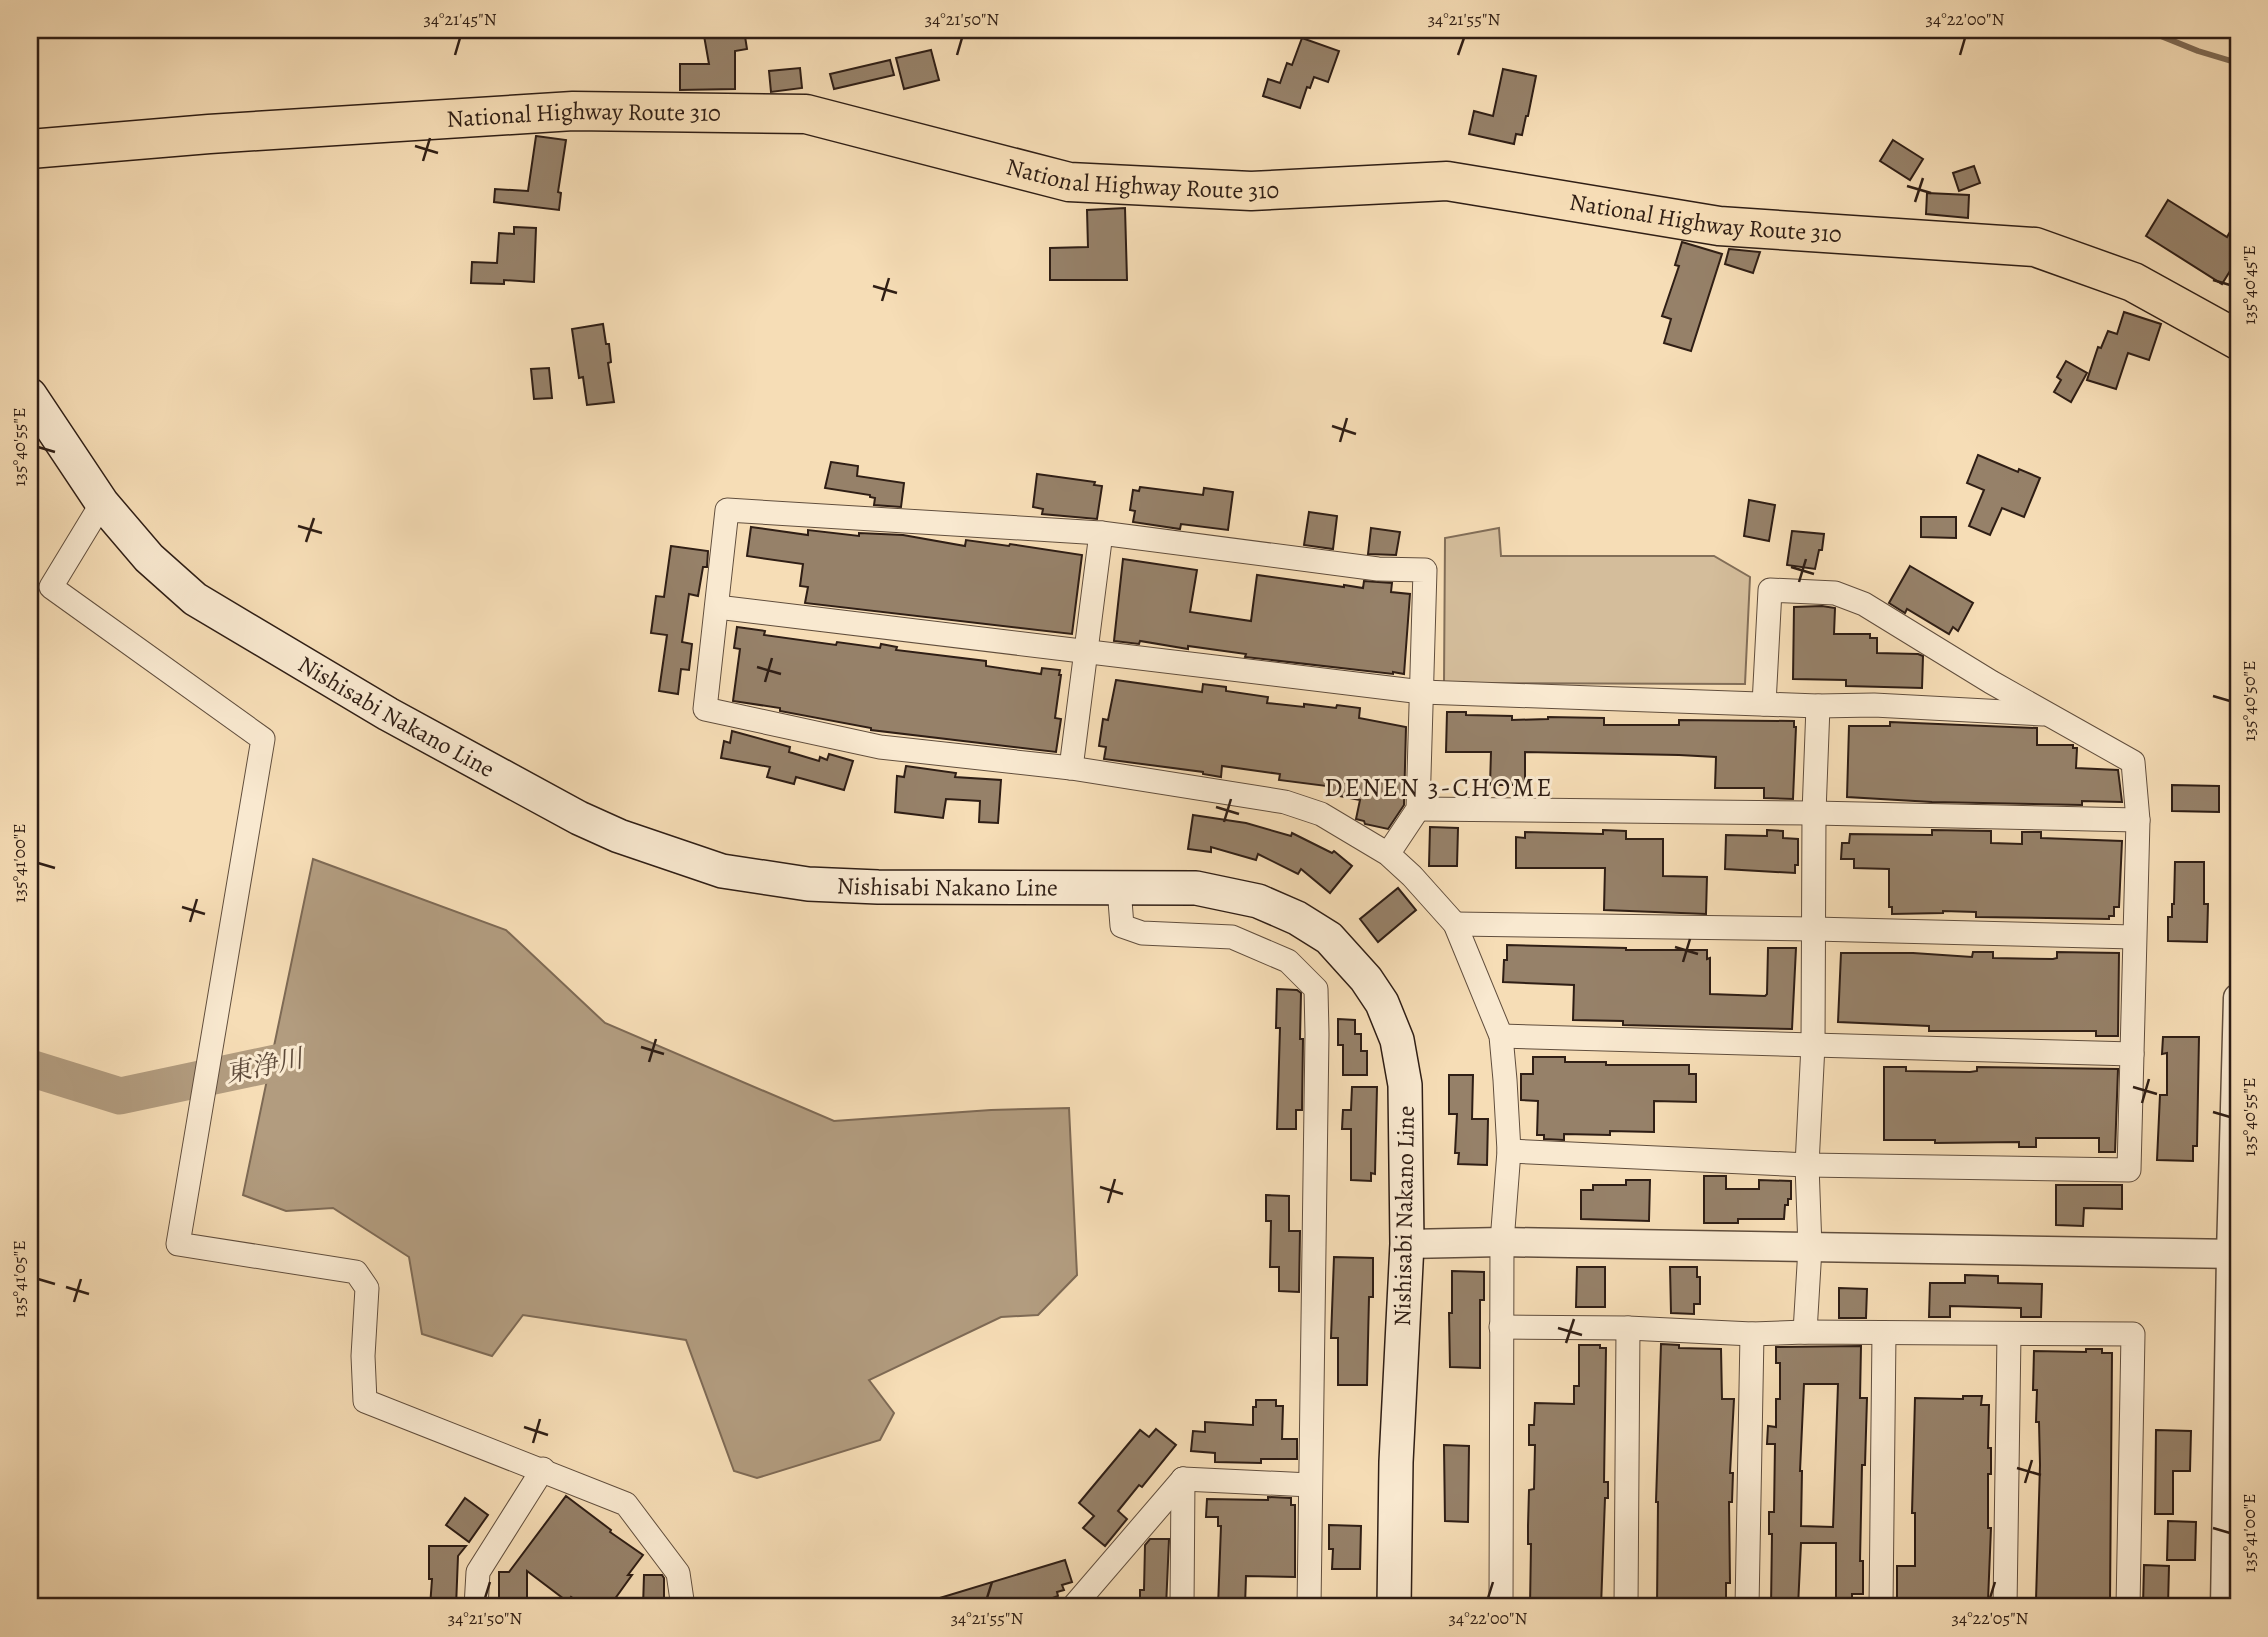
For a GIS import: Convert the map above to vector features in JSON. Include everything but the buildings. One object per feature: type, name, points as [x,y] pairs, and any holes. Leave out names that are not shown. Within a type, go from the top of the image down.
[{"type":"highway","name":"National Highway Route 310","points":[[30,149],[209,134],[573,111],[806,114],[1069,182],[1251,191],[1447,181],[1719,226],[2035,247],[2133,282],[2238,340]]},
{"type":"main road","name":"Nishisabi Nakano Line","points":[[30,395],[102,503],[149,558],[195,600],[436,741],[567,812],[619,836],[722,871],[808,884],[878,887],[1196,888],[1258,901],[1297,918],[1329,938],[1366,979],[1382,1003],[1397,1040],[1405,1084],[1407,1244],[1396,1462],[1394,1607]]},
{"type":"street","points":[[102,503],[51,587],[263,740],[178,1244],[356,1272],[367,1288],[363,1356],[366,1401],[626,1504],[678,1573],[683,1607]]},
{"type":"street","points":[[1388,855],[1418,809],[1425,570],[1378,569],[1101,533],[727,510],[705,709],[880,747],[1071,768],[1285,802],[1321,814],[1388,855],[1412,876],[1455,924],[1502,1036],[1509,1150],[1502,1242],[1501,1607]]},
{"type":"street","points":[[1071,768],[1088,652],[1101,533]]},
{"type":"street","points":[[1509,1150],[1807,1165],[2129,1170],[2138,820],[2133,762],[1991,682],[1864,604],[1835,593],[1770,590],[1764,704]]},
{"type":"street","points":[[717,607],[1422,692],[1818,706],[1874,705],[2050,714]]},
{"type":"street","points":[[1805,1332],[1810,1248],[1807,1165],[1813,1045],[1814,813],[1818,706]]},
{"type":"street","points":[[1418,809],[2138,820]]},
{"type":"street","points":[[1119,888],[1122,926],[1142,933],[1232,937],[1288,961],[1316,989],[1310,1607]]},
{"type":"street","points":[[1455,924],[2134,937]]},
{"type":"street","points":[[2225,1607],[2235,1254],[2238,998]]},
{"type":"street","points":[[1502,1036],[2132,1054]]},
{"type":"street","points":[[1407,1244],[1502,1242],[2235,1254]]},
{"type":"street","points":[[1501,1327],[1628,1328],[1752,1334],[2133,1334],[2128,1607]]},
{"type":"street","points":[[1626,1607],[1628,1328]]},
{"type":"street","points":[[1881,1607],[1884,1332]]},
{"type":"street","points":[[1747,1607],[1752,1334]]},
{"type":"street","points":[[2005,1607],[2009,1334]]},
{"type":"street","points":[[476,1607],[478,1572],[542,1469]]},
{"type":"street","points":[[1183,1479],[1310,1485]]},
{"type":"street","points":[[1073,1607],[1183,1479]]},
{"type":"street","points":[[1182,1607],[1183,1479]]},
{"type":"shaded area","points":[[1499,528],[1501,556],[1714,556],[1750,577],[1745,684],[1444,683],[1445,538]]},
{"type":"shaded area","points":[[313,859],[506,930],[605,1023],[834,1121],[991,1110],[1069,1108],[1077,1275],[1038,1315],[1001,1317],[869,1380],[894,1413],[880,1440],[757,1478],[734,1471],[686,1340],[523,1315],[492,1356],[422,1334],[409,1257],[333,1208],[286,1211],[243,1195]]},
{"type":"waterway","points":[[2146,30],[2198,51],[2238,63]]},
{"type":"waterway","name":"東浄川","points":[[30,1068],[120,1096],[318,1054]]},
{"type":"district","name":"DENEN 3-CHOME","points":[[1439,787]]}]
